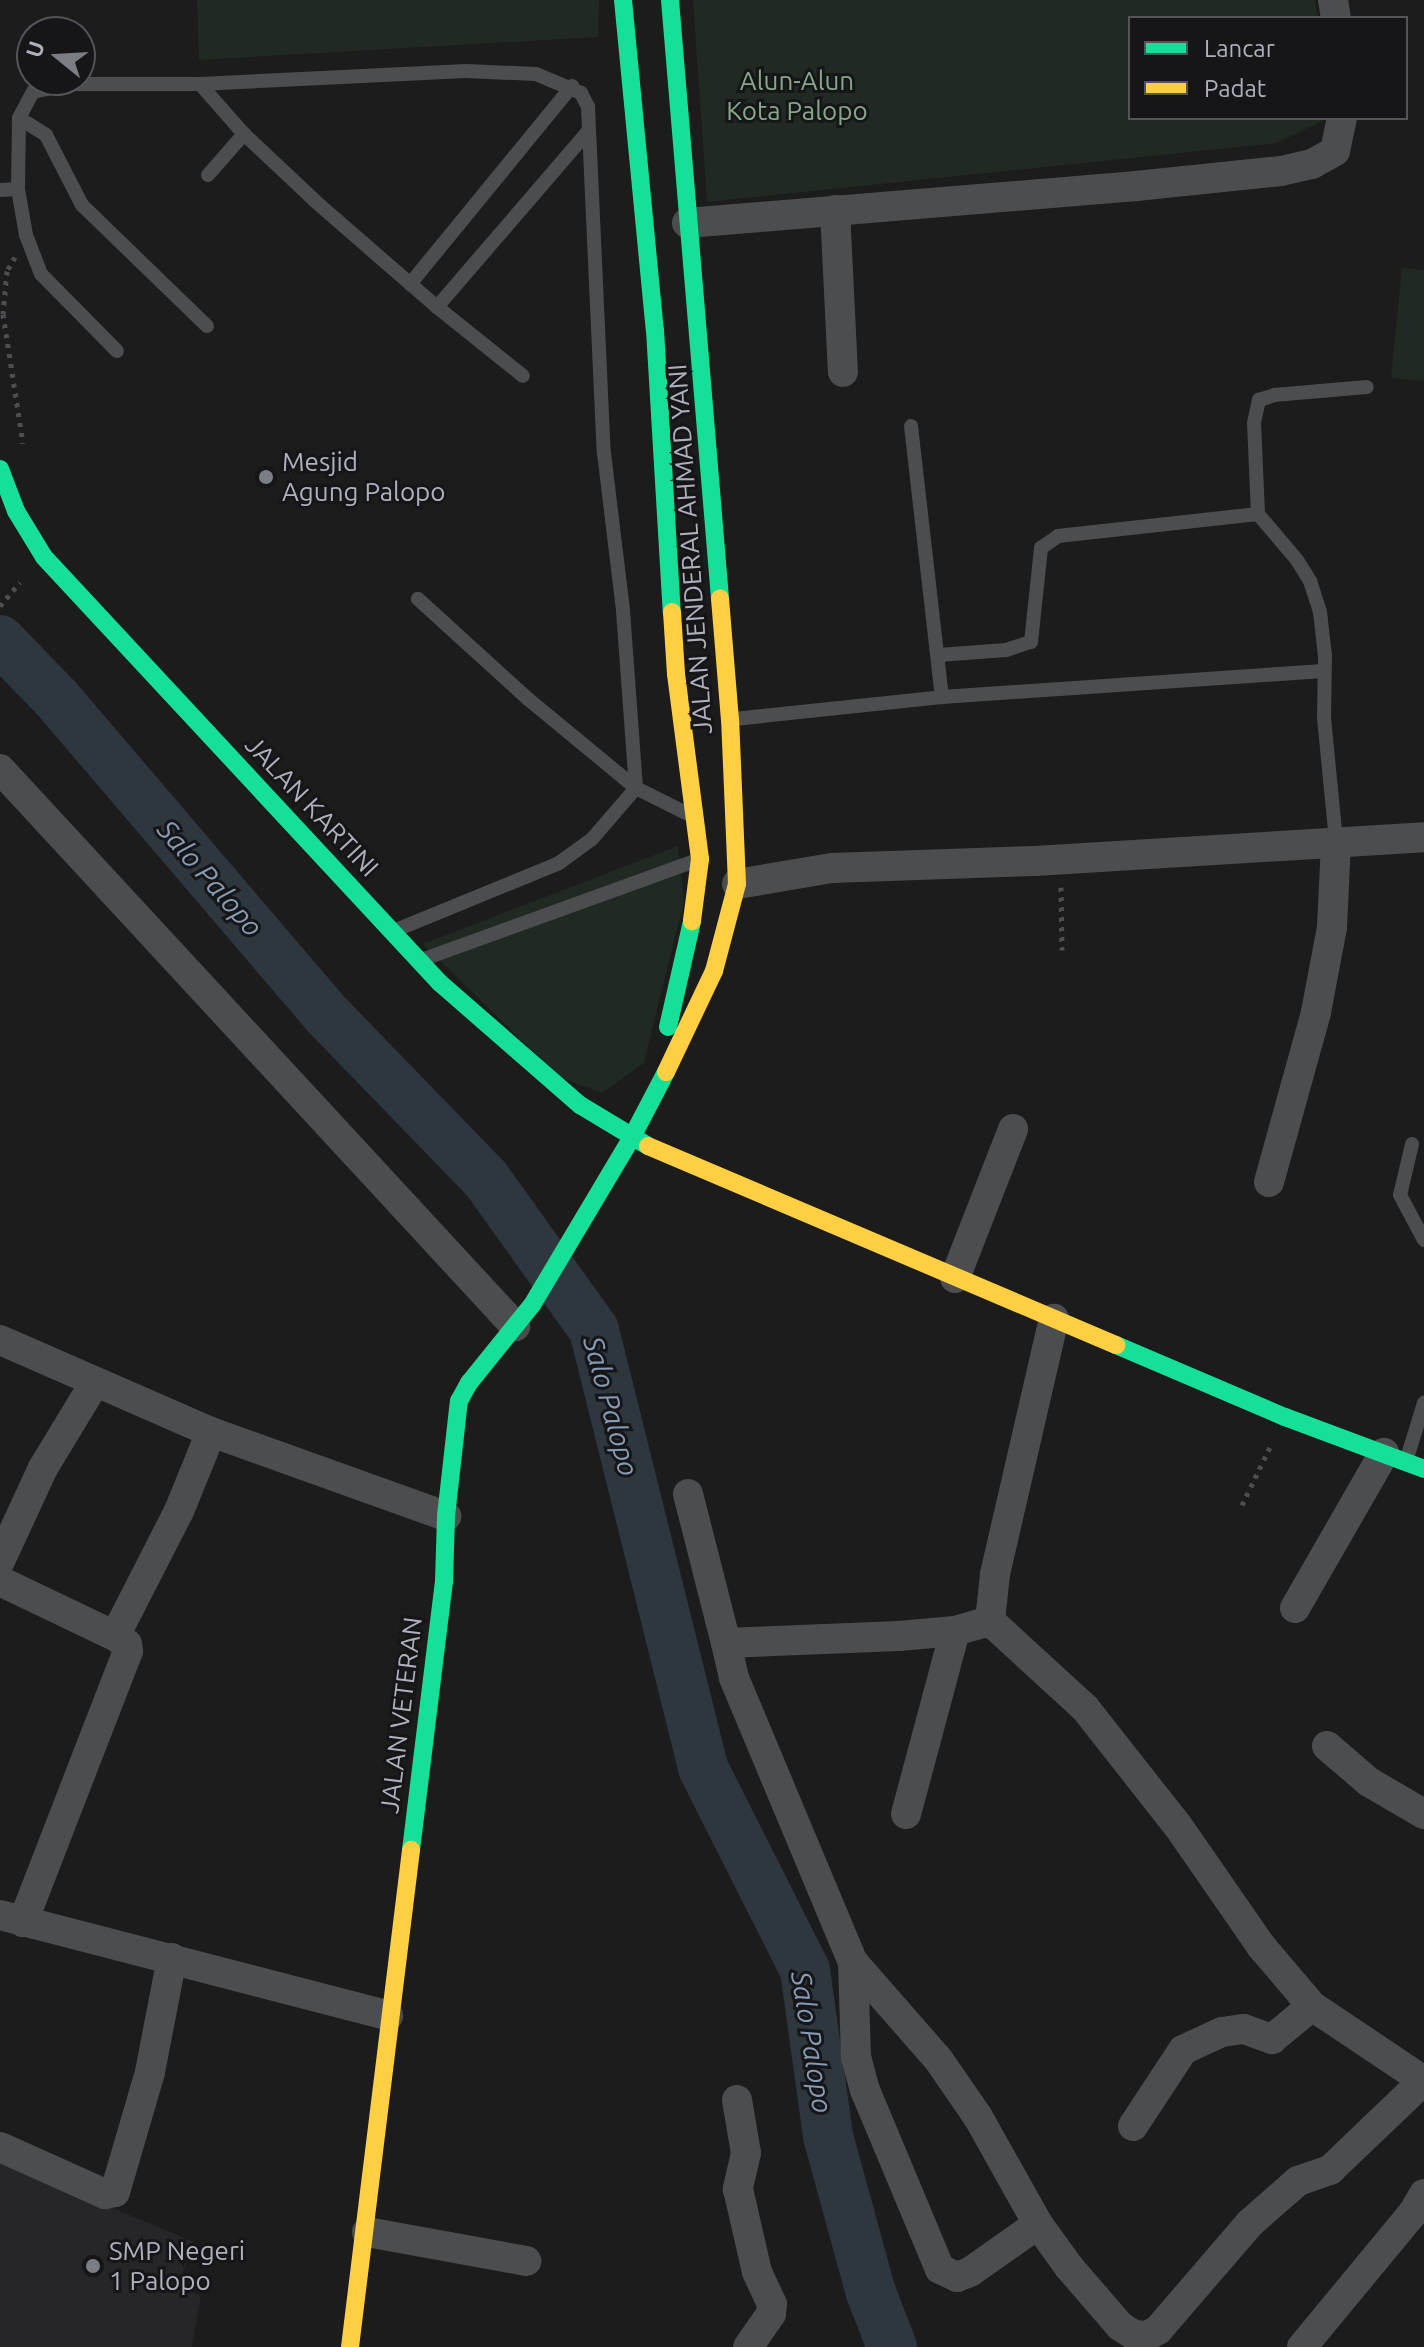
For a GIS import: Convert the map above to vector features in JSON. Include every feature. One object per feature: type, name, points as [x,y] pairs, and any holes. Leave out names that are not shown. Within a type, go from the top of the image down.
[{"type":"main road","name":"JALAN JENDERAL AHMAD YANI","points":[[623,0],[677,328],[712,672],[730,720],[737,884],[714,971],[692,1023],[631,1139]]},
{"type":"main road","name":"JALAN JENDERAL AHMAD YANI","points":[[661,1081],[671,1006],[691,930],[700,859],[676,674],[677,328],[687,223],[670,0]]},
{"type":"main road","name":"JALAN KARTINI","points":[[0,469],[16,511],[44,557],[420,960],[551,1082],[631,1139],[1285,1417],[1424,1469]]},
{"type":"main road","points":[[676,674],[712,672]]},
{"type":"main road","name":"JALAN VETERAN","points":[[355,2345],[388,2015],[444,1581],[446,1516],[459,1401],[469,1383],[524,1316],[631,1139]]},
{"type":"street","points":[[687,223],[1281,171],[1312,164],[1335,151],[1342,120]]},
{"type":"street","points":[[835,210],[843,372]]},
{"type":"street","points":[[0,769],[524,1316]]},
{"type":"street","points":[[737,884],[832,868],[1424,837]]},
{"type":"street","points":[[1269,1182],[1316,1012],[1332,927],[1336,841]]},
{"type":"street","points":[[955,1278],[1013,1129]]},
{"type":"street","points":[[990,1621],[995,1574],[1054,1319]]},
{"type":"street","points":[[0,1340],[211,1432],[446,1516]]},
{"type":"street","points":[[0,1561],[43,1468],[95,1382]]},
{"type":"street","points":[[115,1636],[179,1511],[211,1432]]},
{"type":"street","points":[[1295,1608],[1395,1458]]},
{"type":"street","points":[[688,1494],[734,1678],[853,1962],[938,2059],[978,2117],[1038,2224],[1069,2267],[1120,2326],[1134,2335],[1147,2336],[1158,2330],[1250,2223],[1298,2181],[1330,2170],[1424,2081],[1312,2006],[1261,1946],[1178,1826],[1085,1708],[990,1621]]},
{"type":"street","points":[[0,1581],[127,1644],[127,1661],[12,1919],[388,2015]]},
{"type":"street","points":[[726,1643],[843,1640],[955,1631],[990,1621]]},
{"type":"street","points":[[906,1814],[955,1631]]},
{"type":"street","points":[[1327,1746],[1369,1782],[1424,1814]]},
{"type":"street","points":[[0,2147],[105,2194],[115,2192],[150,2072],[172,1958]]},
{"type":"street","points":[[853,1962],[856,2057],[865,2090],[940,2269],[957,2277],[970,2272],[1038,2224]]},
{"type":"street","points":[[1133,2126],[1183,2050],[1222,2032],[1244,2029],[1272,2039],[1312,2006]]},
{"type":"street","points":[[737,2100],[746,2153],[738,2189],[757,2272],[772,2304],[771,2314],[748,2347]]},
{"type":"street","points":[[1302,2347],[1413,2213],[1424,2194]]},
{"type":"street","points":[[367,2232],[526,2261]]},
{"type":"lane","points":[[117,351],[41,274],[26,235],[18,189],[19,118],[33,92],[72,84],[200,84],[466,71],[536,74],[572,86],[581,93],[588,107],[604,453],[623,611],[636,788],[592,839],[559,863],[393,931]]},
{"type":"lane","points":[[200,84],[244,134],[410,284],[523,376]]},
{"type":"lane","points":[[410,284],[572,86]]},
{"type":"lane","points":[[19,118],[46,135],[82,205],[207,326]]},
{"type":"lane","points":[[437,307],[589,130]]},
{"type":"lane","points":[[208,175],[244,134]]},
{"type":"lane","points":[[0,190],[18,189]]},
{"type":"lane","points":[[1336,841],[1323,636],[1310,581],[1297,560],[1258,514],[1254,423],[1259,400],[1274,395],[1367,387]]},
{"type":"lane","points":[[911,426],[942,697]]},
{"type":"lane","points":[[939,655],[1006,650],[1031,642],[1041,548],[1058,536],[1258,514]]},
{"type":"lane","points":[[418,599],[528,699],[636,788],[677,811],[693,815]]},
{"type":"lane","points":[[730,720],[942,697],[1323,671]]},
{"type":"lane","points":[[420,960],[700,859]]},
{"type":"lane","points":[[1412,1144],[1400,1195],[1424,1240]]},
{"type":"lane","points":[[1395,1458],[1424,1403]]},
{"type":"path","points":[[25,453],[3,314],[7,271],[26,235]]},
{"type":"path","points":[[0,606],[26,576]]},
{"type":"path","points":[[1061,858],[1062,950]]},
{"type":"path","points":[[1242,1505],[1285,1417]]},
{"type":"shaded area","name":"SMP Negeri 1 Palopo","points":[[0,2161],[194,2242],[177,2289],[201,2295],[192,2347],[0,2347]]},
{"type":"green space","points":[[197,0],[599,0],[598,37],[199,60]]},
{"type":"green space","name":"Alun-Alun Kota Palopo","points":[[693,0],[1315,0],[1318,16],[1128,16],[1128,120],[1324,120],[1277,143],[707,202]]},
{"type":"green space","points":[[1402,268],[1424,270],[1424,381],[1391,378]]},
{"type":"green space","points":[[678,846],[684,901],[644,1063],[602,1093],[559,1077],[423,944]]},
{"type":"waterway","name":"Salo Palopo","points":[[0,640],[57,699],[328,1016],[486,1179],[594,1330],[703,1768],[805,1970],[828,2136],[870,2290],[892,2347]]},
{"type":"traffic: fast","points":[[623,0],[655,330],[672,612]]},
{"type":"traffic: fast","points":[[670,0],[720,598]]},
{"type":"traffic: fast","points":[[0,469],[16,511],[44,557],[440,983],[580,1105],[648,1146]]},
{"type":"traffic: fast","points":[[668,1027],[692,921]]},
{"type":"traffic: fast","points":[[411,1850],[444,1581],[446,1516],[459,1401],[469,1383],[532,1305],[631,1139],[666,1072]]},
{"type":"traffic: fast","points":[[1116,1345],[1285,1417],[1424,1469]]},
{"type":"traffic: slow","points":[[666,1072],[714,971],[737,884],[730,720],[720,598]]},
{"type":"traffic: slow","points":[[672,612],[676,674],[700,859],[692,921]]},
{"type":"traffic: slow","points":[[648,1146],[1116,1345]]},
{"type":"traffic: slow","points":[[350,2347],[411,1850]]},
{"type":"place","name":"Mesjid Agung Palopo","points":[[266,477]]},
{"type":"place","name":"SMP Negeri 1 Palopo","points":[[93,2266]]}]
